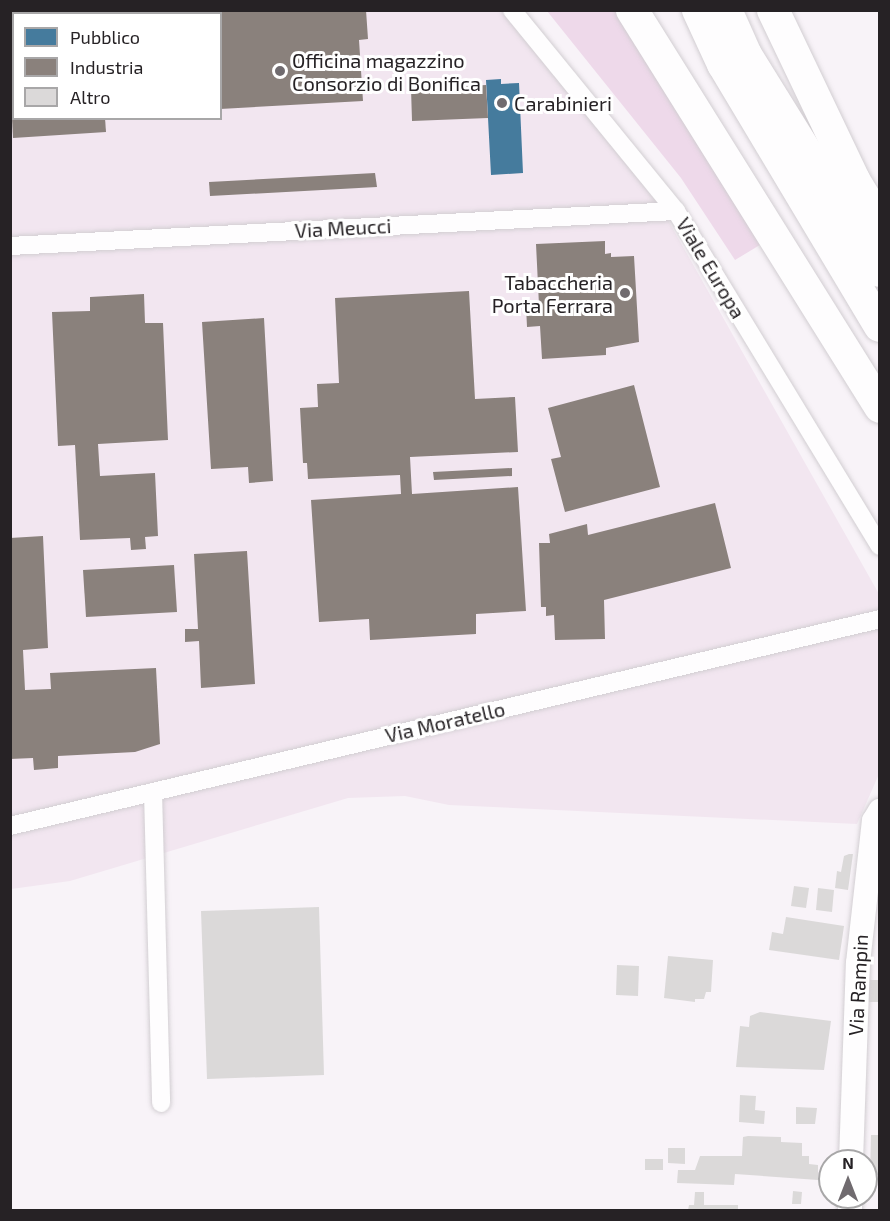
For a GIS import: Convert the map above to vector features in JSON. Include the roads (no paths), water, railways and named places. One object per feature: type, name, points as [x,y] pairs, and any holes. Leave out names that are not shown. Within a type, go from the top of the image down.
[{"type":"highway","points":[[632,10],[715,147],[879,407]]},
{"type":"highway","points":[[698,10],[723,64],[879,326]]},
{"type":"highway","points":[[726,10],[746,55],[879,271]]},
{"type":"highway","points":[[773,10],[854,180],[879,224]]},
{"type":"street","name":"Viale Europa","points":[[512,10],[676,211],[879,546]]},
{"type":"street","name":"Via Meucci","points":[[10,246],[676,211]]},
{"type":"street","name":"Via Moratello","points":[[10,826],[879,619]]},
{"type":"street","points":[[153,792],[161,1103]]},
{"type":"street","name":"Via Rampin","points":[[852,1149],[858,963],[874,821],[879,811]]},
{"type":"place","name":"Officina magazzino Consorzio di Bonifica","points":[[280,71]]},
{"type":"place","name":"Carabinieri","points":[[502,103]]},
{"type":"place","name":"Tabaccheria Porta Ferrara","points":[[625,293]]}]
